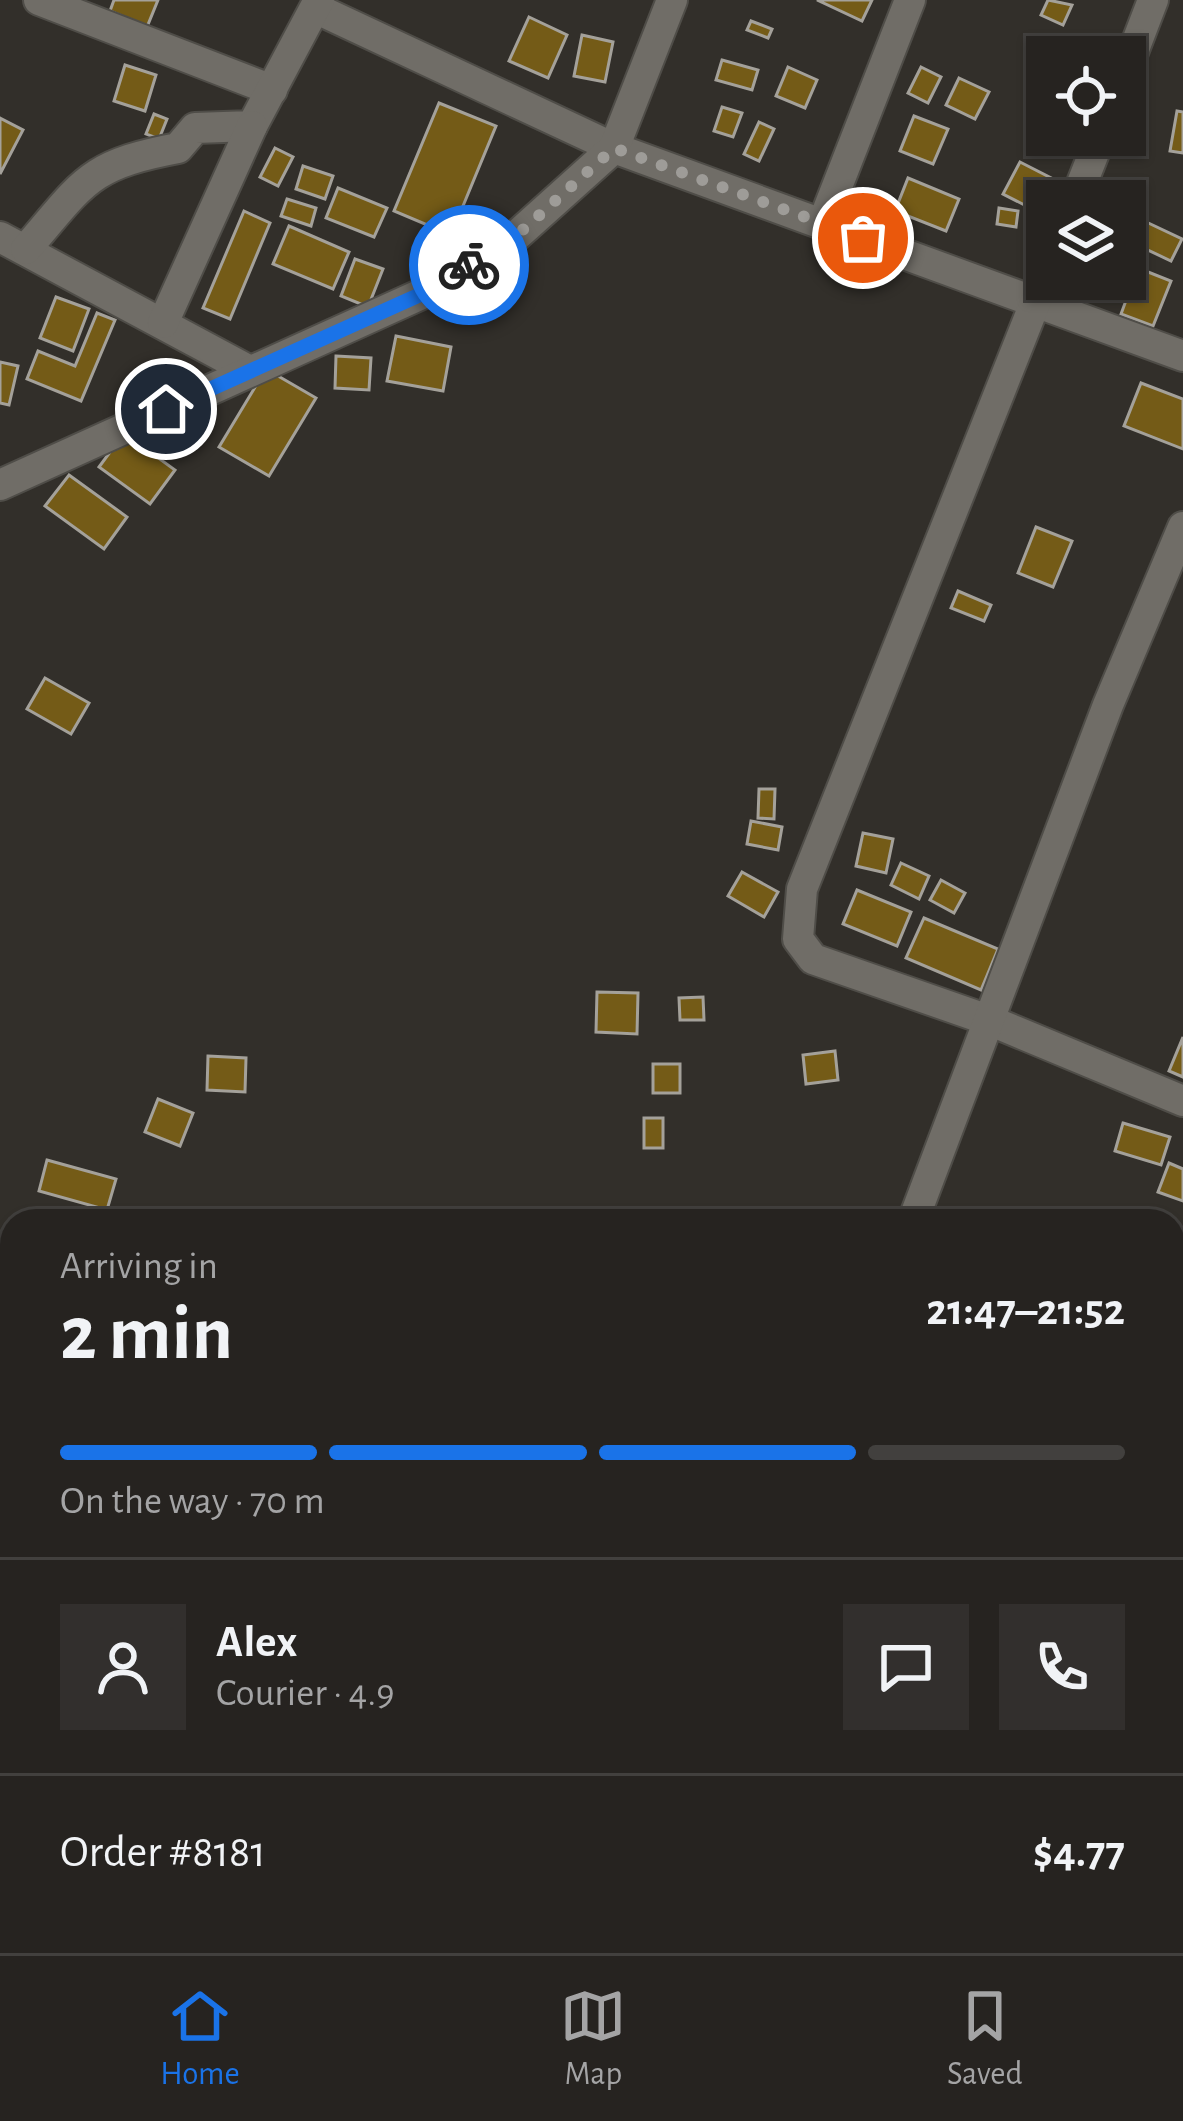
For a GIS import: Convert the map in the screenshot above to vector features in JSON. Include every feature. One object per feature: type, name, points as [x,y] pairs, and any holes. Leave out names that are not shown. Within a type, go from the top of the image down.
[{"type":"street","points":[[39,0],[272,90]]},
{"type":"street","points":[[0,485],[426,292],[516,236],[614,148],[672,0]]},
{"type":"street","points":[[822,225],[910,0]]},
{"type":"street","points":[[1140,36],[1154,0]]},
{"type":"street","points":[[163,323],[252,126],[318,5],[614,148],[822,225],[904,250],[1035,304],[1183,356]]},
{"type":"street","points":[[250,371],[13,243],[94,173],[118,159],[178,148],[195,128],[252,126]]},
{"type":"street","points":[[1037,300],[802,889],[798,939],[813,959],[991,1022],[1183,1101]]},
{"type":"street","points":[[918,1209],[1108,705],[1183,527]]},
{"type":"building","points":[[114,0],[158,0],[147,27],[110,11]]},
{"type":"building","points":[[817,0],[872,0],[862,21]]},
{"type":"building","points":[[1048,0],[1072,5],[1063,25],[1041,15]]},
{"type":"building","points":[[529,17],[567,35],[548,78],[509,61]]},
{"type":"building","points":[[751,21],[772,29],[768,38],[747,30]]},
{"type":"building","points":[[582,35],[613,42],[605,82],[574,76]]},
{"type":"building","points":[[722,60],[758,70],[752,90],[716,80]]},
{"type":"building","points":[[125,65],[156,75],[145,111],[114,101]]},
{"type":"building","points":[[788,67],[817,80],[805,108],[776,96]]},
{"type":"building","points":[[921,67],[941,77],[928,103],[908,93]]},
{"type":"building","points":[[959,78],[989,92],[975,119],[946,105]]},
{"type":"building","points":[[439,103],[496,126],[451,235],[394,211]]},
{"type":"building","points":[[722,107],[742,113],[733,137],[714,131]]},
{"type":"building","points":[[1177,111],[1183,112],[1183,153],[1170,151]]},
{"type":"building","points":[[154,114],[167,119],[159,139],[146,134]]},
{"type":"building","points":[[914,116],[948,129],[933,164],[900,151]]},
{"type":"building","points":[[0,118],[23,130],[0,174]]},
{"type":"building","points":[[759,122],[774,129],[759,161],[744,154]]},
{"type":"building","points":[[275,148],[293,157],[278,186],[260,177]]},
{"type":"building","points":[[1020,162],[1055,180],[1026,180],[1026,206],[1003,194]]},
{"type":"building","points":[[303,166],[333,176],[325,199],[296,189]]},
{"type":"building","points":[[908,178],[959,199],[946,231],[895,211]]},
{"type":"building","points":[[338,188],[387,208],[374,237],[326,218]]},
{"type":"building","points":[[287,199],[316,208],[311,226],[281,216]]},
{"type":"building","points":[[999,208],[1018,211],[1016,227],[997,224]]},
{"type":"building","points":[[244,211],[270,223],[230,319],[203,308]]},
{"type":"building","points":[[1146,222],[1182,239],[1171,261],[1146,249]]},
{"type":"building","points":[[289,226],[349,252],[333,289],[273,264]]},
{"type":"building","points":[[355,259],[383,269],[368,307],[341,296]]},
{"type":"building","points":[[1146,271],[1171,281],[1153,326],[1121,314],[1126,300],[1146,300]]},
{"type":"building","points":[[56,297],[89,309],[73,351],[40,338]]},
{"type":"building","points":[[97,313],[115,320],[81,401],[27,379],[38,351],[75,366]]},
{"type":"building","points":[[396,336],[451,347],[443,391],[387,381]]},
{"type":"building","points":[[336,356],[371,358],[369,390],[335,388]]},
{"type":"building","points":[[0,362],[18,366],[9,405],[0,403]]},
{"type":"building","points":[[266,369],[316,398],[269,476],[219,447]]},
{"type":"building","points":[[1141,383],[1183,399],[1183,449],[1124,426]]},
{"type":"building","points":[[124,433],[175,470],[150,504],[99,467]]},
{"type":"building","points":[[69,475],[127,517],[104,549],[45,506]]},
{"type":"building","points":[[1036,527],[1072,541],[1053,587],[1018,573]]},
{"type":"building","points":[[958,591],[991,605],[984,621],[951,608]]},
{"type":"building","points":[[45,678],[89,703],[71,734],[27,709]]},
{"type":"building","points":[[759,789],[775,789],[774,819],[758,818]]},
{"type":"building","points":[[751,821],[782,827],[778,850],[747,844]]},
{"type":"building","points":[[863,833],[893,839],[886,873],[856,866]]},
{"type":"building","points":[[901,863],[929,876],[919,899],[891,885]]},
{"type":"building","points":[[742,872],[778,892],[764,917],[728,896]]},
{"type":"building","points":[[941,880],[965,893],[954,913],[930,900]]},
{"type":"building","points":[[857,890],[911,912],[897,946],[843,924]]},
{"type":"building","points":[[924,918],[998,949],[981,990],[906,958]]},
{"type":"building","points":[[597,992],[638,993],[637,1034],[596,1032]]},
{"type":"building","points":[[703,997],[704,1020],[680,1020],[679,998]]},
{"type":"building","points":[[1183,1037],[1183,1077],[1169,1071]]},
{"type":"building","points":[[835,1051],[838,1080],[806,1084],[803,1055]]},
{"type":"building","points":[[208,1056],[246,1058],[245,1092],[207,1090]]},
{"type":"building","points":[[653,1064],[680,1064],[680,1093],[653,1093]]},
{"type":"building","points":[[158,1099],[193,1113],[180,1146],[145,1132]]},
{"type":"building","points":[[644,1118],[663,1118],[663,1148],[644,1148]]},
{"type":"building","points":[[1123,1123],[1170,1137],[1161,1165],[1115,1151]]},
{"type":"building","points":[[47,1160],[116,1179],[107,1209],[39,1191]]},
{"type":"building","points":[[1169,1163],[1183,1169],[1183,1201],[1158,1192]]},
{"type":"way so far","points":[[469,265],[516,236],[614,148],[863,238]]},
{"type":"route","points":[[166,409],[426,292],[469,265]]}]
